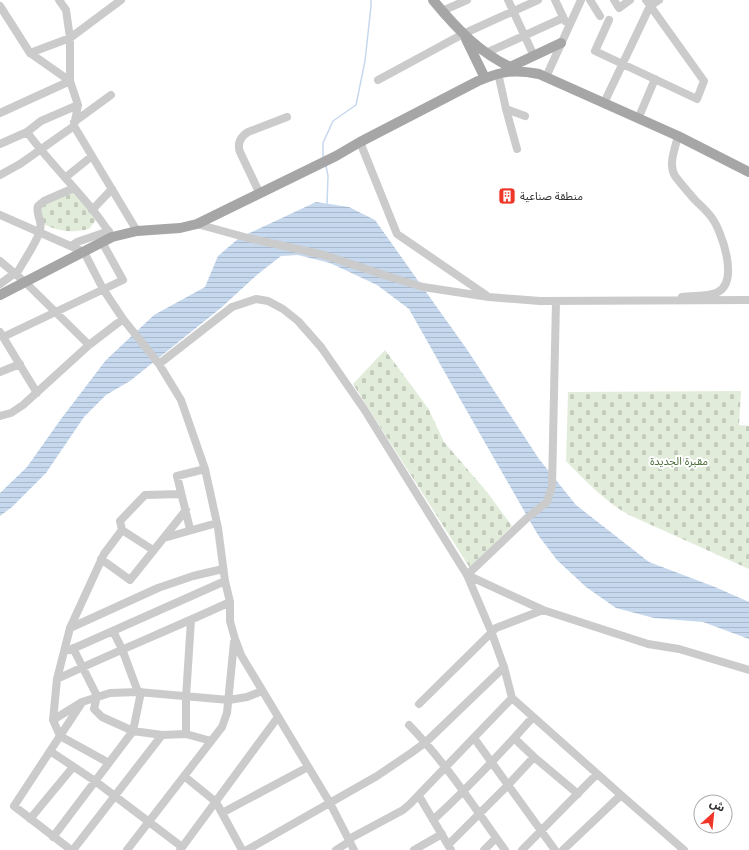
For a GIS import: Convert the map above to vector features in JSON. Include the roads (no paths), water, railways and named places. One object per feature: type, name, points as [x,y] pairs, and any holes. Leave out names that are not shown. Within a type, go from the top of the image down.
[{"type":"main road","points":[[433,0],[442,12],[464,34],[486,53],[510,67],[546,77],[678,136],[749,172]]},
{"type":"main road","points":[[464,34],[485,78]]},
{"type":"main road","points":[[510,67],[561,43]]},
{"type":"main road","points":[[0,295],[84,252],[102,242],[110,234],[180,228],[197,224],[321,164],[360,142],[485,78],[498,73],[521,71]]},
{"type":"street","points":[[58,0],[66,10],[70,38],[70,81],[78,105],[74,124],[137,231]]},
{"type":"street","points":[[30,53],[70,38],[121,0]]},
{"type":"street","points":[[442,12],[467,0]]},
{"type":"street","points":[[508,0],[534,56]]},
{"type":"street","points":[[378,80],[464,34],[538,0]]},
{"type":"street","points":[[555,0],[568,27]]},
{"type":"street","points":[[546,77],[581,0]]},
{"type":"street","points":[[590,0],[600,16]]},
{"type":"street","points":[[614,0],[619,8],[630,0]]},
{"type":"street","points":[[648,3],[659,0]]},
{"type":"street","points":[[604,103],[623,64],[648,3]]},
{"type":"street","points":[[609,20],[595,51],[697,99],[704,81],[648,3]]},
{"type":"street","points":[[0,6],[30,53],[70,81]]},
{"type":"street","points":[[486,53],[563,18]]},
{"type":"street","points":[[498,73],[517,149]]},
{"type":"street","points":[[638,119],[655,79]]},
{"type":"street","points":[[0,113],[70,81]]},
{"type":"street","points":[[0,175],[20,164],[40,150],[111,95]]},
{"type":"street","points":[[0,144],[26,132],[41,121],[78,105]]},
{"type":"street","points":[[506,109],[525,116]]},
{"type":"street","points":[[260,194],[240,152],[240,140],[248,132],[287,117]]},
{"type":"street","points":[[26,132],[40,150],[66,177],[110,234],[82,240],[71,246]]},
{"type":"street","points":[[669,301],[718,292],[724,288],[728,278],[728,261],[725,249],[712,219],[672,172],[671,164],[678,136]]},
{"type":"street","points":[[360,142],[397,234],[489,297]]},
{"type":"street","points":[[66,177],[92,156]]},
{"type":"street","points":[[0,284],[15,274],[40,232],[41,224],[37,212],[38,206],[44,201],[74,188]]},
{"type":"street","points":[[92,210],[112,189]]},
{"type":"street","points":[[0,215],[84,252],[103,289],[126,322],[158,363],[181,400],[205,470],[217,522],[225,582],[230,602],[230,621],[241,655],[330,803],[354,850]]},
{"type":"street","points":[[197,224],[248,238],[324,255],[423,287],[489,297],[540,301],[749,300]]},
{"type":"street","points":[[37,393],[2,334],[55,313],[123,280],[102,242]]},
{"type":"street","points":[[0,261],[25,282],[89,345]]},
{"type":"street","points":[[158,363],[232,306],[256,299],[268,301],[283,309],[298,321],[326,353],[364,409],[467,575],[504,667],[512,698],[684,850]]},
{"type":"street","points":[[467,575],[546,502],[552,486],[556,301]]},
{"type":"street","points":[[1,413],[11,413],[24,405],[89,345],[126,322]]},
{"type":"street","points":[[0,372],[20,364]]},
{"type":"street","points":[[190,529],[177,476],[205,470]]},
{"type":"street","points":[[153,550],[122,530],[120,521],[145,495],[181,494]]},
{"type":"street","points":[[101,559],[130,580],[186,510]]},
{"type":"street","points":[[163,538],[217,522]]},
{"type":"street","points":[[108,763],[60,736],[53,720],[57,679],[70,628],[101,559],[122,530]]},
{"type":"street","points":[[70,628],[158,588],[193,576],[224,570]]},
{"type":"street","points":[[467,575],[543,610],[648,644],[679,649],[749,670]]},
{"type":"street","points":[[64,652],[225,582]]},
{"type":"street","points":[[57,679],[230,602]]},
{"type":"street","points":[[419,704],[496,628],[543,610]]},
{"type":"street","points":[[186,734],[186,696],[191,620]]},
{"type":"street","points":[[52,837],[134,731],[140,692],[113,631]]},
{"type":"street","points":[[127,850],[222,727],[227,713],[229,700],[235,639]]},
{"type":"street","points":[[73,648],[97,696],[94,709],[102,717],[134,731],[162,735],[186,734],[211,741]]},
{"type":"street","points":[[247,850],[377,776],[426,742],[504,667]]},
{"type":"street","points":[[53,720],[82,702],[110,693],[140,692],[229,700],[247,697],[262,691]]},
{"type":"street","points":[[336,850],[349,840],[403,810],[419,796],[512,698]]},
{"type":"street","points":[[82,702],[14,806],[52,837],[72,850],[162,735]]},
{"type":"street","points":[[433,820],[464,792],[492,763],[533,716]]},
{"type":"street","points":[[50,751],[95,781],[149,821],[181,849],[278,718]]},
{"type":"street","points":[[409,725],[426,742],[446,767],[505,850]]},
{"type":"street","points":[[474,738],[555,850]]},
{"type":"street","points":[[514,738],[578,794]]},
{"type":"street","points":[[419,796],[449,847],[534,757]]},
{"type":"street","points":[[30,819],[73,767]]},
{"type":"street","points":[[222,813],[308,767]]},
{"type":"street","points":[[522,850],[597,774]]},
{"type":"street","points":[[184,776],[216,802],[242,850]]},
{"type":"street","points":[[564,850],[621,795]]},
{"type":"street","points":[[414,850],[442,834]]},
{"type":"street","points":[[484,850],[496,838]]},
{"type":"water","points":[[316,202],[349,207],[375,220],[468,351],[539,459],[576,505],[649,562],[715,587],[749,602],[749,639],[703,622],[654,618],[616,608],[586,587],[557,560],[538,535],[409,309],[377,285],[330,263],[298,255],[281,256],[258,274],[222,307],[130,381],[106,395],[84,417],[46,473],[12,507],[0,516],[0,493],[27,467],[106,360],[154,315],[205,287],[218,256],[239,238]]},
{"type":"waterway","points":[[323,157],[323,143],[333,121],[356,105],[365,61],[371,0]]},
{"type":"waterway","points":[[326,166],[328,176],[327,204]]},
{"type":"place","name":"منطقة صناعية","points":[[507,196]]},
{"type":"park label","name":"مقبرة الجديدة","points":[[679,461]]}]
